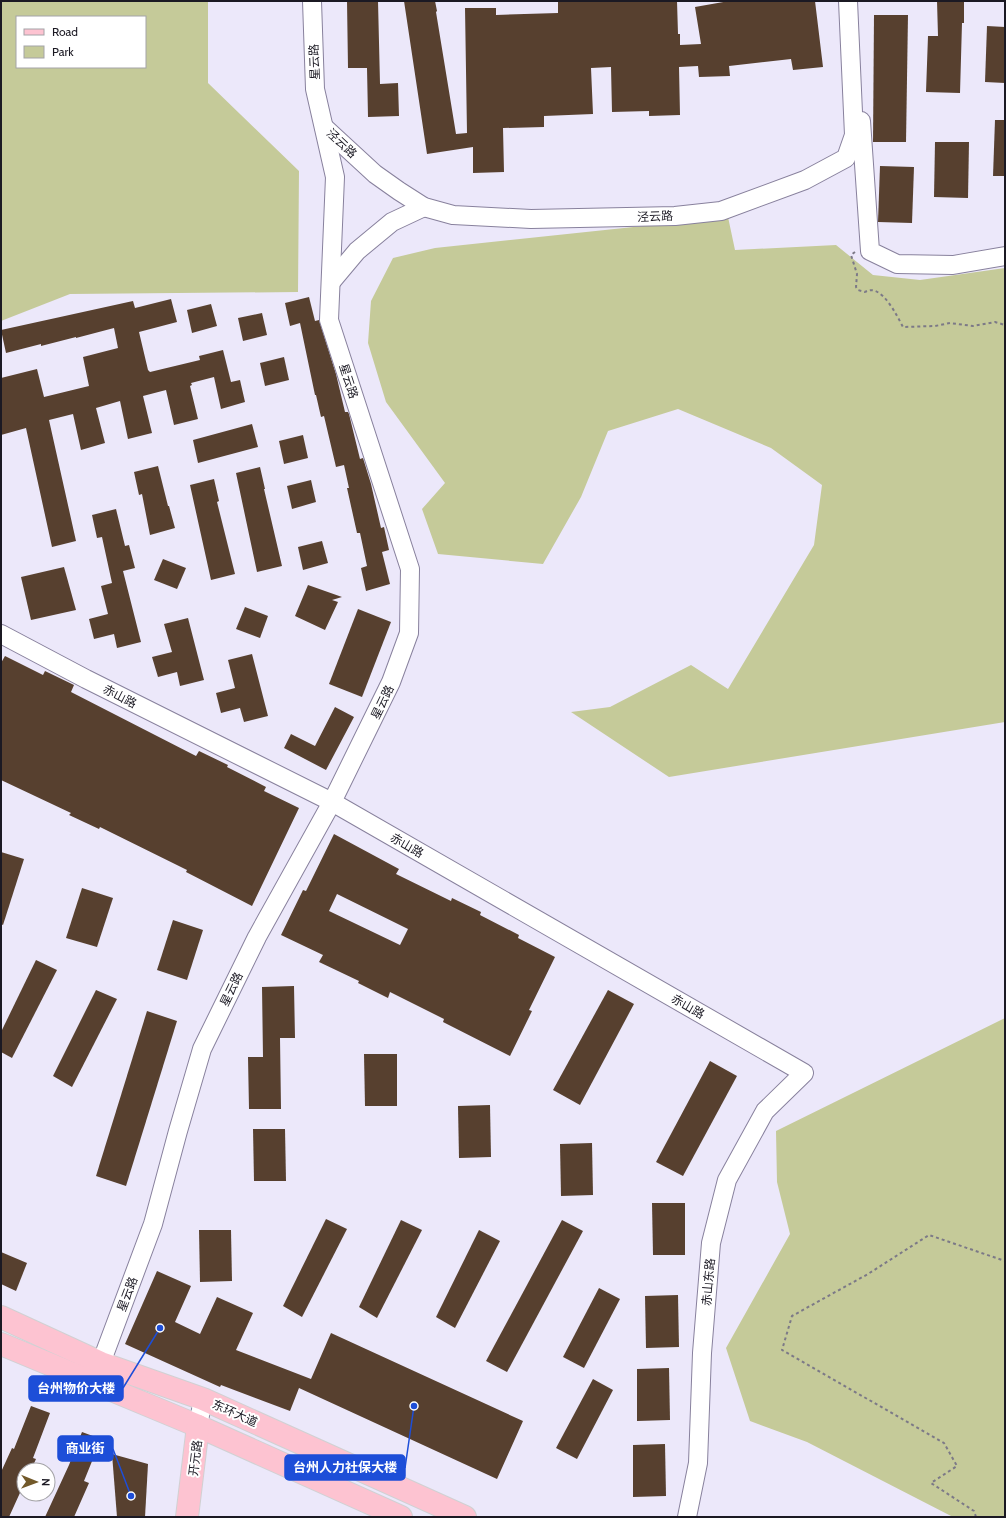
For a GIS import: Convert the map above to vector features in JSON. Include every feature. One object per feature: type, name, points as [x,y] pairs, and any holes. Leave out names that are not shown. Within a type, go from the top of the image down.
[{"type":"main road","name":"东环大道","points":[[1,1317],[101,1363],[203,1399],[465,1517]]},
{"type":"main road","points":[[1,1344],[198,1426],[401,1517]]},
{"type":"main road","name":"开元路","points":[[187,1517],[198,1426]]},
{"type":"street","name":"星云路","points":[[101,1363],[153,1224],[202,1049],[257,937],[332,802],[392,682],[409,633],[410,569],[329,320],[335,177],[315,89],[312,1]]},
{"type":"street","name":"泾云路","points":[[324,127],[375,174],[424,207],[453,215],[531,219],[675,216],[721,211],[805,180],[846,158],[854,135],[848,1]]},
{"type":"street","points":[[858,1],[860,109],[870,251],[897,264],[953,265],[1005,256]]},
{"type":"street","points":[[331,282],[357,251],[380,231],[392,222],[424,207]]},
{"type":"street","name":"赤山路","points":[[1,634],[86,679],[332,802],[804,1073]]},
{"type":"street","name":"赤山东路","points":[[687,1517],[698,1463],[702,1353],[711,1243],[727,1180],[765,1111],[804,1073]]},
{"type":"street","name":"开元路","points":[[198,1426],[203,1399]]},
{"type":"path","points":[[976,1517],[974,1511],[931,1483],[957,1466],[944,1443],[782,1350],[792,1316],[868,1274],[929,1235],[1005,1260]]},
{"type":"green space","points":[[1,1],[208,1],[208,83],[299,171],[298,292],[70,294],[1,321]]},
{"type":"green space","points":[[728,217],[735,250],[836,245],[873,275],[920,280],[1005,268],[1005,722],[669,777],[571,712],[610,707],[691,665],[728,689],[814,545],[822,485],[771,448],[678,409],[608,431],[581,497],[543,564],[438,554],[422,509],[445,483],[386,402],[368,343],[371,301],[393,258],[435,248]]},
{"type":"green space","points":[[1005,1018],[1005,1517],[953,1517],[807,1442],[750,1421],[726,1348],[790,1234],[777,1182],[776,1131]]},
{"type":"building","points":[[347,1],[378,1],[380,84],[398,83],[399,116],[368,117],[367,68],[348,68]]},
{"type":"building","points":[[404,1],[435,1],[456,134],[467,133],[465,8],[496,8],[496,15],[558,13],[558,1],[677,1],[678,34],[680,34],[680,45],[701,44],[695,7],[729,1],[815,1],[823,67],[793,70],[791,59],[729,66],[730,76],[699,77],[698,66],[679,67],[680,115],[649,116],[649,111],[612,112],[611,67],[591,68],[593,114],[544,116],[544,127],[503,128],[504,172],[473,173],[473,147],[427,154]]},
{"type":"building","points":[[937,1],[964,1],[960,93],[926,92],[928,36],[938,36]]},
{"type":"building","points":[[874,15],[908,15],[906,142],[873,142]]},
{"type":"building","points":[[987,26],[1005,27],[1005,83],[985,82]]},
{"type":"building","points":[[995,120],[1005,120],[1005,176],[993,176]]},
{"type":"building","points":[[935,142],[969,142],[968,198],[934,197]]},
{"type":"building","points":[[880,166],[914,167],[912,223],[878,222]]},
{"type":"building","points":[[309,297],[315,321],[319,320],[336,374],[345,412],[348,412],[349,414],[360,459],[363,458],[371,484],[381,528],[384,527],[389,550],[382,552],[390,584],[366,591],[361,568],[367,566],[360,533],[357,533],[347,488],[349,488],[344,465],[336,467],[324,416],[321,417],[315,395],[300,323],[290,326],[285,303]]},
{"type":"building","points":[[171,299],[177,322],[139,332],[148,370],[150,372],[200,360],[199,356],[223,350],[231,382],[240,380],[245,402],[221,409],[214,377],[191,383],[192,385],[190,386],[198,419],[174,425],[166,390],[143,396],[152,433],[128,439],[120,401],[96,408],[105,443],[81,450],[73,414],[49,420],[76,541],[52,547],[26,428],[1,435],[1,378],[37,369],[44,397],[89,386],[83,357],[118,348],[114,328],[6,353],[1,330],[133,301],[135,308]]},
{"type":"building","points":[[211,304],[217,326],[192,333],[187,310]]},
{"type":"building","points":[[262,313],[267,335],[243,341],[238,318]]},
{"type":"building","points":[[284,357],[289,380],[265,386],[260,363]]},
{"type":"building","points":[[252,424],[258,447],[198,463],[193,440]]},
{"type":"building","points":[[303,435],[308,458],[284,464],[279,441]]},
{"type":"building","points":[[158,466],[175,528],[150,535],[142,494],[139,495],[134,472]]},
{"type":"building","points":[[260,467],[282,566],[257,572],[236,473]]},
{"type":"building","points":[[214,479],[219,501],[217,502],[235,574],[211,580],[190,485]]},
{"type":"building","points":[[311,480],[316,502],[292,509],[287,486]]},
{"type":"building","points":[[116,509],[125,546],[129,545],[135,568],[123,571],[141,642],[117,648],[114,634],[94,639],[89,619],[108,614],[101,586],[112,583],[102,537],[97,538],[92,515]]},
{"type":"building","points":[[322,541],[328,563],[303,570],[298,547]]},
{"type":"building","points":[[163,559],[186,568],[177,589],[154,580]]},
{"type":"building","points":[[64,567],[76,610],[31,620],[21,577]]},
{"type":"building","points":[[308,585],[342,597],[332,600],[338,602],[325,630],[295,616]]},
{"type":"building","points":[[245,607],[268,616],[260,638],[236,629]]},
{"type":"building","points":[[358,609],[391,622],[362,697],[329,684]]},
{"type":"building","points":[[188,618],[204,680],[180,686],[177,672],[158,677],[152,657],[172,652],[164,624]]},
{"type":"building","points":[[252,654],[268,716],[244,722],[240,708],[221,713],[216,693],[235,688],[228,660]]},
{"type":"building","points":[[5,656],[43,675],[45,671],[74,685],[71,692],[196,756],[199,751],[228,765],[227,767],[266,787],[264,791],[299,808],[252,906],[186,872],[187,870],[100,827],[99,829],[69,815],[71,813],[1,780],[1,663]]},
{"type":"building","points":[[335,707],[354,717],[326,770],[284,748],[291,734],[315,746]]},
{"type":"building","points":[[334,834],[399,869],[396,874],[451,901],[452,898],[481,912],[480,915],[519,935],[518,938],[555,957],[529,1010],[532,1011],[510,1056],[443,1022],[444,1019],[390,992],[388,998],[358,983],[359,981],[319,962],[323,955],[281,935],[303,890],[306,891]],"holes":[[[337,894],[408,929],[400,945],[329,911]]]},
{"type":"building","points":[[1,852],[24,859],[3,925],[1,924]]},
{"type":"building","points":[[82,888],[113,898],[97,947],[66,938]]},
{"type":"building","points":[[173,920],[203,930],[187,980],[157,970]]},
{"type":"building","points":[[36,960],[57,970],[12,1058],[1,1052],[1,1032]]},
{"type":"building","points":[[294,986],[295,1038],[280,1038],[281,1109],[249,1109],[248,1057],[263,1057],[262,987]]},
{"type":"building","points":[[96,990],[117,999],[72,1087],[53,1076]]},
{"type":"building","points":[[608,990],[634,1004],[580,1105],[553,1090]]},
{"type":"building","points":[[147,1011],[177,1021],[126,1186],[96,1176]]},
{"type":"building","points":[[364,1054],[397,1054],[397,1106],[365,1106]]},
{"type":"building","points":[[710,1061],[737,1076],[683,1176],[656,1162]]},
{"type":"building","points":[[490,1105],[491,1157],[459,1158],[458,1106]]},
{"type":"building","points":[[253,1129],[285,1129],[286,1181],[254,1181]]},
{"type":"building","points":[[592,1143],[593,1195],[561,1196],[560,1144]]},
{"type":"building","points":[[652,1203],[685,1203],[685,1255],[653,1255]]},
{"type":"building","points":[[326,1219],[347,1229],[302,1317],[283,1306]]},
{"type":"building","points":[[401,1220],[422,1230],[377,1318],[359,1307]]},
{"type":"building","points":[[562,1220],[583,1231],[507,1372],[486,1361]]},
{"type":"building","points":[[199,1230],[231,1230],[232,1281],[200,1282]]},
{"type":"building","points":[[479,1230],[500,1241],[455,1328],[436,1317]]},
{"type":"building","points":[[1,1252],[27,1263],[16,1291],[1,1284]]},
{"type":"building","points":[[157,1271],[191,1286],[175,1322],[200,1334],[217,1297],[253,1313],[236,1350],[311,1379],[331,1333],[523,1421],[497,1479],[299,1388],[290,1411],[221,1385],[220,1387],[125,1344]]},
{"type":"building","points":[[599,1288],[620,1299],[584,1368],[563,1357]]},
{"type":"building","points":[[678,1295],[679,1347],[646,1348],[645,1296]]},
{"type":"building","points":[[669,1368],[670,1420],[637,1421],[637,1369]]},
{"type":"building","points":[[593,1379],[613,1390],[577,1459],[556,1448]]},
{"type":"building","points":[[31,1406],[50,1413],[33,1458],[36,1459],[35,1462],[16,1462],[16,1502],[9,1517],[1,1517],[1,1472],[12,1448],[14,1449]]},
{"type":"building","points":[[82,1432],[101,1439],[84,1481],[89,1483],[74,1517],[45,1517],[52,1502],[56,1502],[56,1493]]},
{"type":"building","points":[[665,1444],[666,1496],[633,1497],[633,1445]]},
{"type":"building","points":[[112,1454],[148,1464],[145,1517],[117,1517]]},
{"type":"place","name":"台州物价大楼","points":[[160,1328]]},
{"type":"place","name":"台州人力社保大楼","points":[[414,1406]]},
{"type":"place","name":"商业街","points":[[131,1496]]}]
